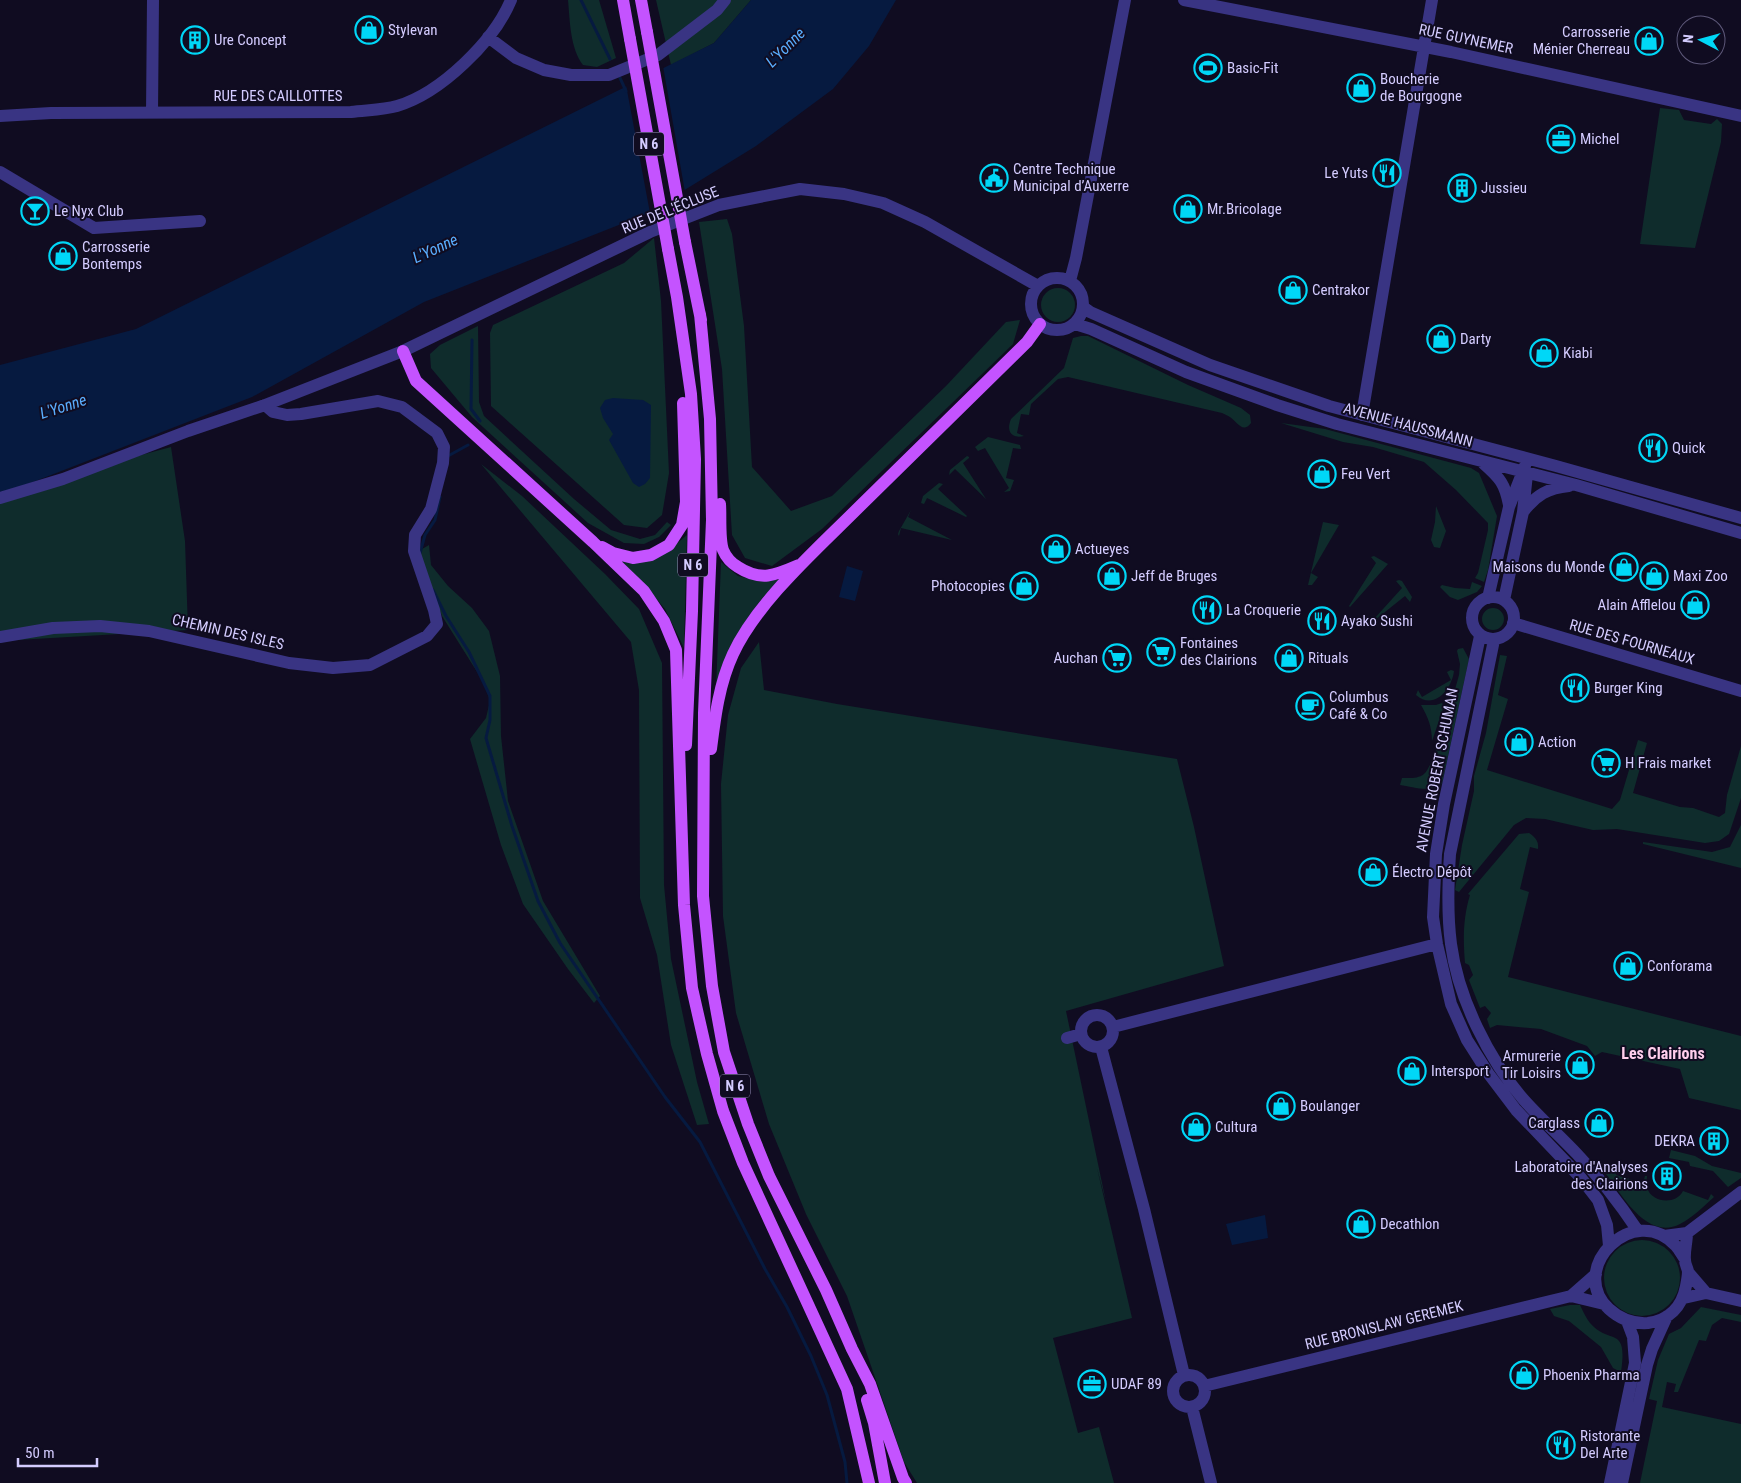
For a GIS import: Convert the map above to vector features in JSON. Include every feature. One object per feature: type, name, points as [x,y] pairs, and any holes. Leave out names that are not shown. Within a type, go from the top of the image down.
[{"type":"main road","name":"N 6","points":[[623,0],[677,297],[690,394],[695,459],[692,611],[683,835],[684,905],[692,988],[707,1054],[723,1111],[743,1163],[847,1389],[869,1483]]},
{"type":"main road","name":"N 6","points":[[641,0],[700,314],[710,419],[712,520],[704,712],[703,896],[712,986],[724,1052],[748,1124],[769,1176],[826,1290],[852,1348],[874,1423],[885,1483]]},
{"type":"main road","points":[[593,542],[613,552],[633,558],[651,555],[669,545],[682,524],[686,502],[677,297]]},
{"type":"main road","points":[[700,314],[711,360],[723,549],[731,562],[746,572],[761,576],[778,574],[802,564]]},
{"type":"main road","points":[[703,802],[717,702],[733,654],[748,628],[765,605],[802,564],[1027,342],[1040,324]]},
{"type":"main road","points":[[403,351],[416,381],[644,591],[664,621],[676,650],[683,835]]},
{"type":"main road","points":[[852,1348],[870,1384],[906,1483]]},
{"type":"street","points":[[152,113],[153,0]]},
{"type":"street","name":"RUE DES CAILLOTTES","points":[[0,116],[52,113],[351,112],[397,106],[432,89],[463,66],[504,15],[510,0]]},
{"type":"street","points":[[488,37],[516,58],[544,70],[571,74],[609,75],[658,55],[717,10],[725,0]]},
{"type":"street","points":[[1068,280],[1076,258],[1125,0]]},
{"type":"street","name":"RUE GUYNEMER","points":[[1184,0],[1424,47],[1741,116]]},
{"type":"street","points":[[1362,415],[1432,0]]},
{"type":"street","points":[[0,172],[94,228],[200,221]]},
{"type":"street","name":"RUE DE L'ÉCLUSE","points":[[0,498],[63,479],[188,431],[265,405],[403,351],[650,232],[719,205],[800,189],[844,194],[883,203],[925,222],[1038,286]]},
{"type":"street","points":[[1052,278],[1068,280],[1080,291],[1083,298],[1083,307],[1079,319],[1075,324],[1061,330],[1047,328],[1035,318],[1032,310],[1031,301],[1034,293],[1038,286],[1052,278]]},
{"type":"street","name":"AVENUE HAUSSMANN","points":[[1083,307],[1090,312],[1210,365],[1329,406],[1741,518]]},
{"type":"street","name":"AVENUE HAUSSMANN","points":[[1075,324],[1186,372],[1277,405],[1337,424],[1576,485],[1741,533]]},
{"type":"street","name":"CHEMIN DES ISLES","points":[[0,636],[53,628],[100,626],[140,630],[226,647],[289,663],[333,668],[370,666],[427,636],[436,624],[434,610],[414,551],[415,535],[432,509],[443,463],[444,447],[437,433],[402,407],[378,401],[287,415],[273,412],[265,405]]},
{"type":"street","points":[[1504,600],[1523,512],[1527,459]]},
{"type":"street","points":[[1480,461],[1499,477],[1506,491],[1509,508]]},
{"type":"street","points":[[1488,598],[1509,508],[1525,472]]},
{"type":"street","points":[[1523,512],[1532,501],[1546,491],[1576,485]]},
{"type":"street","points":[[1488,598],[1504,600],[1512,610],[1513,623],[1506,634],[1494,640],[1480,636],[1473,626],[1472,613],[1479,602],[1488,598]]},
{"type":"street","name":"RUE DES FOURNEAUX","points":[[1513,623],[1741,691]]},
{"type":"street","name":"AVENUE ROBERT SCHUMAN","points":[[1480,636],[1444,804],[1436,854],[1434,917],[1437,944],[1451,1004],[1467,1040],[1488,1074],[1516,1110],[1581,1178],[1598,1200],[1607,1225],[1609,1246]]},
{"type":"street","name":"AVENUE ROBERT SCHUMAN","points":[[1494,640],[1450,854],[1448,918],[1451,946],[1457,972],[1478,1028],[1499,1065],[1524,1099],[1596,1175],[1638,1231]]},
{"type":"street","points":[[1113,1027],[1437,944]]},
{"type":"street","points":[[1092,1016],[1108,1018],[1113,1027],[1114,1032],[1110,1042],[1101,1048],[1091,1047],[1083,1040],[1081,1034],[1082,1025],[1092,1016]]},
{"type":"street","points":[[1066,1038],[1081,1034]]},
{"type":"street","points":[[1101,1048],[1144,1209],[1184,1375]]},
{"type":"street","points":[[1664,1236],[1687,1233],[1741,1192]]},
{"type":"street","points":[[1685,1259],[1676,1246],[1664,1236],[1638,1231],[1622,1236],[1609,1246],[1602,1255],[1596,1274],[1598,1290],[1604,1304],[1614,1314],[1627,1321],[1640,1324],[1654,1322],[1667,1316],[1684,1298],[1688,1272],[1685,1259],[1687,1233]]},
{"type":"street","points":[[1688,1272],[1706,1293]]},
{"type":"street","name":"RUE BRONISLAW GEREMEK","points":[[1572,1296],[1596,1274]]},
{"type":"street","points":[[1684,1298],[1706,1293],[1741,1301]]},
{"type":"street","name":"RUE BRONISLAW GEREMEK","points":[[1204,1386],[1572,1296],[1604,1304]]},
{"type":"street","points":[[1622,1483],[1647,1365],[1667,1316]]},
{"type":"street","points":[[1610,1483],[1635,1363],[1633,1337],[1627,1321]]},
{"type":"street","points":[[1184,1375],[1198,1378],[1204,1386],[1205,1392],[1201,1402],[1192,1407],[1182,1406],[1174,1400],[1172,1395],[1173,1385],[1184,1375]]},
{"type":"street","points":[[1192,1407],[1211,1483]]},
{"type":"green space","points":[[568,0],[599,0],[616,58],[597,67],[583,65],[575,51]]},
{"type":"green space","points":[[656,0],[751,0],[714,43],[671,65]]},
{"type":"green space","points":[[1660,108],[1679,110],[1684,120],[1711,124],[1717,119],[1722,124],[1721,142],[1695,248],[1640,244]]},
{"type":"green space","points":[[727,219],[732,234],[744,326],[752,467],[791,511],[832,496],[946,386],[1006,322],[1020,320],[1013,344],[822,529],[772,566],[745,558],[732,535],[722,369],[699,222]]},
{"type":"green space","points":[[654,238],[661,301],[669,473],[662,515],[647,528],[624,525],[491,406],[490,333],[493,325],[624,263]]},
{"type":"green space","points":[[1058,288],[1065,289],[1070,293],[1074,298],[1074,312],[1070,317],[1065,321],[1058,322],[1051,321],[1046,317],[1042,312],[1041,305],[1042,298],[1046,293],[1051,289]]},
{"type":"green space","points":[[478,326],[479,402],[484,416],[574,499],[611,530],[640,539],[655,535],[667,522],[671,525],[659,537],[644,544],[624,543],[588,523],[472,417],[431,368],[430,354],[440,345]]},
{"type":"green space","points":[[1088,336],[1188,385],[1241,408],[1250,415],[1251,423],[1243,427],[1222,413],[1068,377],[1058,379],[1031,404],[1029,415],[1021,414],[1017,433],[1024,436],[1013,435],[1009,430],[1011,419],[1064,368],[1073,338]]},
{"type":"green space","points":[[1281,423],[1325,429],[1471,468],[1479,473],[1497,516],[1488,570],[1484,582],[1475,578],[1478,573],[1488,523],[1456,490],[1424,462],[1373,447],[1343,442]]},
{"type":"green space","points":[[988,437],[1020,445],[1021,449],[1013,448],[1006,478],[1014,480],[1010,491],[1004,492],[1009,488],[985,448],[978,451],[975,447]]},
{"type":"green space","points":[[171,447],[185,541],[188,630],[0,641],[0,493]]},
{"type":"green space","points":[[967,456],[969,458],[963,463],[986,499],[955,469],[949,475],[950,470]]},
{"type":"green space","points":[[481,464],[522,496],[605,574],[639,609],[662,663],[664,885],[671,959],[697,1082],[709,1124],[697,1125],[671,1045],[657,955],[640,898],[639,690],[631,642]]},
{"type":"green space","points":[[939,483],[943,484],[938,489],[966,517],[927,498],[924,504],[921,503],[923,496]]},
{"type":"green space","points":[[1436,506],[1446,531],[1440,548],[1434,547],[1431,540]]},
{"type":"green space","points":[[911,510],[908,517],[952,540],[901,528],[899,536],[899,531]]},
{"type":"green space","points":[[1323,522],[1339,525],[1311,573],[1318,577],[1312,585],[1308,585]]},
{"type":"green space","points":[[687,535],[684,648],[665,609],[618,558],[675,545]]},
{"type":"green space","points":[[429,545],[431,565],[448,586],[472,608],[489,631],[500,676],[501,736],[508,801],[543,901],[600,996],[594,1003],[523,904],[501,845],[470,739],[486,718],[490,701],[484,683],[442,616],[417,552]]},
{"type":"green space","points":[[1374,556],[1388,564],[1350,607],[1376,563],[1371,557]]},
{"type":"green space","points":[[721,562],[738,576],[780,580],[763,597],[748,617],[716,689]]},
{"type":"green space","points":[[1396,581],[1402,581],[1412,597],[1410,602],[1405,596],[1375,620],[1402,588]]},
{"type":"green space","points":[[1472,582],[1482,586],[1477,592],[1458,600],[1450,597],[1440,587],[1442,585],[1470,589]]},
{"type":"green space","points":[[1493,608],[1501,611],[1504,619],[1501,627],[1493,630],[1485,627],[1482,619],[1485,611]]},
{"type":"green space","points":[[759,642],[764,690],[837,704],[1177,759],[1194,827],[1224,966],[1066,1011],[1106,1202],[1097,1168],[1132,1318],[1053,1338],[1078,1433],[1099,1427],[1114,1483],[917,1483],[904,1462],[847,1296],[806,1214],[769,1124],[736,1013],[723,916],[721,784],[728,715],[741,668]]},
{"type":"green space","points":[[1463,648],[1469,659],[1442,784],[1438,787],[1427,789],[1400,785],[1402,778],[1422,776],[1428,768],[1444,728],[1459,675],[1460,664],[1457,651]]},
{"type":"green space","points":[[1500,655],[1507,656],[1498,695],[1508,699],[1487,770],[1612,809],[1620,800],[1638,740],[1647,743],[1633,793],[1680,807],[1693,808],[1719,817],[1725,813],[1727,795],[1741,746],[1741,798],[1729,834],[1719,841],[1705,843],[1617,829],[1593,830],[1545,819],[1526,818],[1514,825],[1459,892],[1455,890],[1462,845],[1474,791],[1474,776],[1486,733]]},
{"type":"green space","points":[[1454,671],[1453,678],[1441,696],[1429,701],[1416,695],[1418,690],[1422,697],[1451,680],[1447,672]]},
{"type":"green space","points":[[1442,703],[1444,706],[1432,741],[1429,722],[1421,705]]},
{"type":"green space","points":[[1741,825],[1741,868],[1643,844],[1643,842],[1712,852],[1730,847]]},
{"type":"green space","points":[[1529,833],[1536,840],[1538,849],[1530,847],[1520,889],[1529,892],[1508,977],[1741,1036],[1741,1110],[1689,1098],[1680,1069],[1602,1052],[1595,1056],[1587,1046],[1541,1029],[1497,1025],[1490,1028],[1487,1019],[1491,1013],[1485,1006],[1480,1008],[1469,980],[1473,975],[1469,965],[1465,963],[1464,929],[1470,895],[1468,894],[1519,834]]},
{"type":"green space","points":[[1671,1150],[1695,1156],[1712,1166],[1741,1173],[1741,1178],[1728,1187],[1713,1171],[1690,1166],[1689,1162],[1669,1158]]},
{"type":"green space","points":[[1617,1168],[1616,1175],[1643,1183],[1645,1176],[1647,1176],[1647,1188],[1654,1197],[1659,1199],[1675,1199],[1683,1191],[1708,1200],[1711,1194],[1714,1197],[1680,1224],[1668,1228],[1657,1226],[1646,1221],[1628,1204],[1606,1174]]},
{"type":"green space","points":[[1635,1240],[1649,1240],[1663,1246],[1674,1257],[1680,1271],[1677,1293],[1669,1305],[1649,1316],[1635,1316],[1621,1310],[1610,1299],[1604,1285],[1604,1271],[1610,1257],[1621,1246]]},
{"type":"green space","points":[[1580,1305],[1590,1323],[1597,1330],[1620,1341],[1622,1347],[1621,1372],[1613,1368],[1601,1347],[1569,1321],[1554,1316],[1550,1309]]},
{"type":"green space","points":[[1701,1307],[1741,1315],[1741,1322],[1722,1318],[1712,1325],[1706,1341],[1699,1340],[1678,1392],[1674,1392],[1676,1384],[1667,1382],[1662,1407],[1741,1424],[1741,1483],[1640,1483],[1657,1401],[1649,1399],[1658,1360],[1669,1334],[1681,1328]]},
{"type":"water","name":"L'Yonne","points":[[751,0],[896,0],[869,46],[833,89],[756,146],[644,215],[424,302],[252,397],[15,489],[0,492],[0,365],[136,329],[714,43]]},
{"type":"water","points":[[613,398],[643,400],[651,405],[650,478],[639,487],[633,483],[609,440],[613,434],[603,418],[600,408],[605,400]]},
{"type":"water","points":[[847,566],[863,571],[855,601],[839,597]]},
{"type":"water","points":[[1265,1215],[1268,1238],[1232,1245],[1226,1224]]},
{"type":"pier","points":[[663,66],[685,192],[650,213],[626,85]]},
{"type":"waterway","points":[[581,0],[610,59]]},
{"type":"waterway","points":[[620,78],[626,91]]},
{"type":"waterway","points":[[472,340],[471,409],[480,421]]},
{"type":"waterway","points":[[448,456],[468,445]]},
{"type":"waterway","points":[[420,553],[425,535],[435,520],[440,497]]},
{"type":"waterway","points":[[433,590],[446,616],[469,652],[490,696],[490,720],[486,738],[512,826],[538,901],[560,943],[665,1097],[700,1142],[811,1356],[827,1395],[845,1462],[847,1483]]},
{"type":"place","name":"Stylevan","points":[[369,30]]},
{"type":"place","name":"Ure Concept","points":[[195,40]]},
{"type":"place","name":"Carrosserie Ménier Cherreau","points":[[1649,41]]},
{"type":"place","name":"Basic-Fit","points":[[1208,68]]},
{"type":"place","name":"Boucherie de Bourgogne","points":[[1361,88]]},
{"type":"place","name":"Michel","points":[[1561,139]]},
{"type":"place","name":"Le Yuts","points":[[1387,173]]},
{"type":"place","name":"Centre Technique Municipal d’Auxerre","points":[[994,178]]},
{"type":"place","name":"Jussieu","points":[[1462,188]]},
{"type":"place","name":"Mr.Bricolage","points":[[1188,209]]},
{"type":"place","name":"Le Nyx Club","points":[[35,211]]},
{"type":"place","name":"Carrosserie Bontemps","points":[[63,256]]},
{"type":"place","name":"Centrakor","points":[[1293,290]]},
{"type":"place","name":"Darty","points":[[1441,339]]},
{"type":"place","name":"Kiabi","points":[[1544,353]]},
{"type":"place","name":"Quick","points":[[1653,448]]},
{"type":"place","name":"Feu Vert","points":[[1322,474]]},
{"type":"place","name":"Actueyes","points":[[1056,549]]},
{"type":"place","name":"Maisons du Monde","points":[[1624,567]]},
{"type":"place","name":"Jeff de Bruges","points":[[1112,576]]},
{"type":"place","name":"Maxi Zoo","points":[[1654,576]]},
{"type":"place","name":"Photocopies","points":[[1024,586]]},
{"type":"place","name":"Alain Afflelou","points":[[1695,605]]},
{"type":"place","name":"La Croquerie","points":[[1207,610]]},
{"type":"place","name":"Ayako Sushi","points":[[1322,621]]},
{"type":"place","name":"Fontaines des Clairions","points":[[1161,652]]},
{"type":"place","name":"Auchan","points":[[1117,658]]},
{"type":"place","name":"Rituals","points":[[1289,658]]},
{"type":"place","name":"Burger King","points":[[1575,688]]},
{"type":"place","name":"Columbus Café & Co","points":[[1310,706]]},
{"type":"place","name":"Action","points":[[1519,742]]},
{"type":"place","name":"H Frais market","points":[[1606,763]]},
{"type":"place","name":"Électro Dépôt","points":[[1373,872]]},
{"type":"place","name":"Conforama","points":[[1628,966]]},
{"type":"place","name":"Armurerie Tir Loisirs","points":[[1580,1065]]},
{"type":"place","name":"Intersport","points":[[1412,1071]]},
{"type":"place","name":"Boulanger","points":[[1281,1106]]},
{"type":"place","name":"Carglass","points":[[1599,1123]]},
{"type":"place","name":"Cultura","points":[[1196,1127]]},
{"type":"place","name":"DEKRA","points":[[1714,1141]]},
{"type":"place","name":"Laboratoire d'Analyses des Clairions","points":[[1667,1176]]},
{"type":"place","name":"Decathlon","points":[[1361,1224]]},
{"type":"place","name":"Phoenix Pharma","points":[[1524,1375]]},
{"type":"place","name":"UDAF 89","points":[[1092,1384]]},
{"type":"place","name":"Ristorante Del Arte","points":[[1561,1445]]},
{"type":"district","name":"Les Clairions","points":[[1663,1053]]}]
